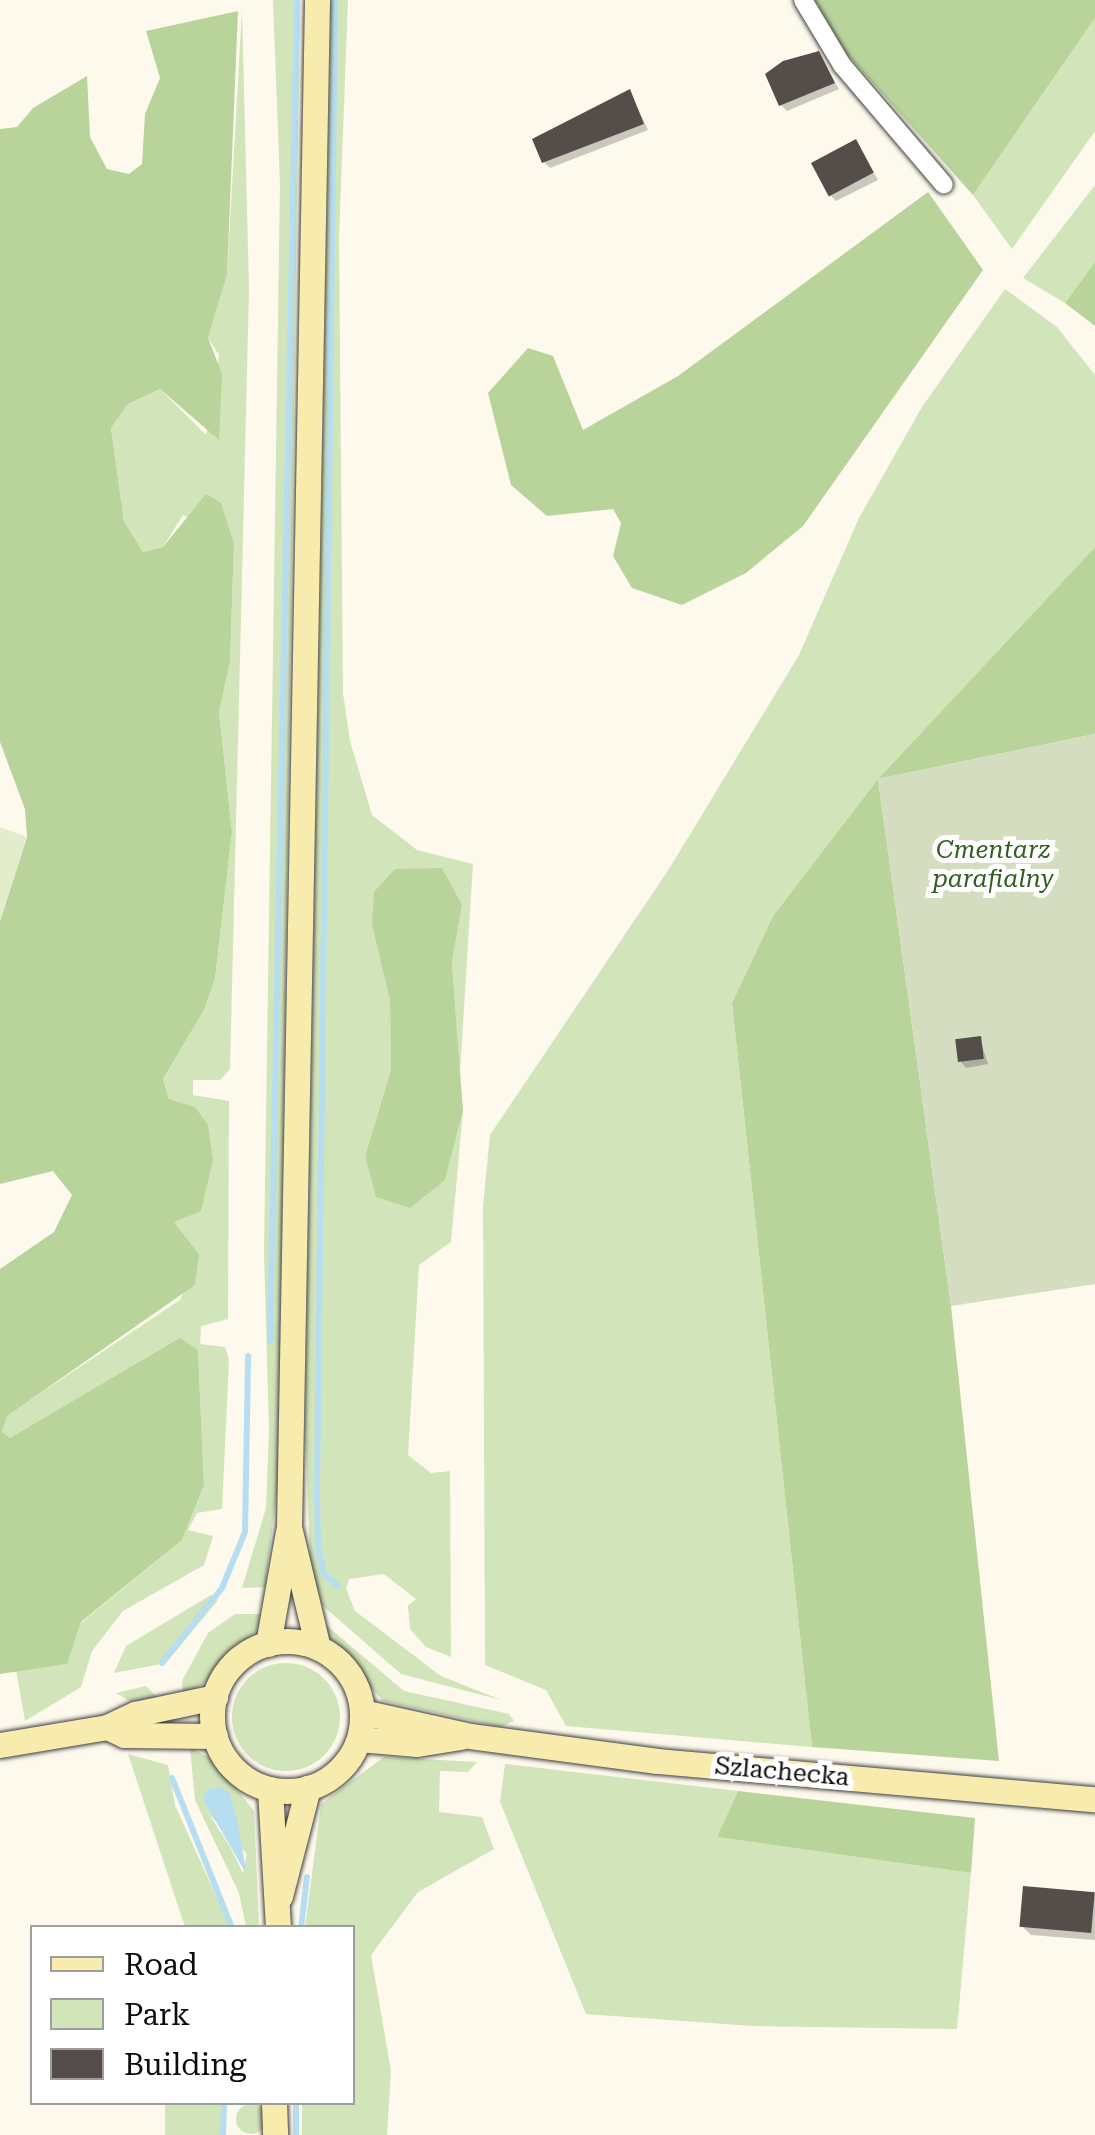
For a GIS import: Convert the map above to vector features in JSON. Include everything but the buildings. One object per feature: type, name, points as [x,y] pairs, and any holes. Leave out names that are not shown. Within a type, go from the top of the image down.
[{"type":"main road","points":[[268,1644],[289,1527],[317,0]]},
{"type":"main road","points":[[289,1527],[318,1648]]},
{"type":"main road","points":[[268,1644],[318,1648],[349,1673],[362,1712],[359,1739],[339,1770],[308,1788],[270,1789],[235,1770],[215,1736],[215,1697],[234,1663],[268,1644]]},
{"type":"main road","points":[[0,1745],[108,1727],[135,1714],[215,1697]]},
{"type":"main road","name":"Szlachecka","points":[[362,1712],[470,1736],[657,1761],[1095,1799]]},
{"type":"main road","points":[[108,1727],[124,1734],[215,1736]]},
{"type":"main road","name":"Szlachecka","points":[[359,1739],[416,1744],[470,1736]]},
{"type":"main road","points":[[279,1901],[308,1788]]},
{"type":"main road","points":[[270,1789],[278,1925]]},
{"type":"main road","points":[[274,2105],[275,2135]]},
{"type":"street","points":[[803,0],[842,66],[944,185]]},
{"type":"green space","points":[[273,0],[300,0],[278,1483],[265,1587],[242,1588],[266,1508],[269,1430],[264,1252],[280,185]]},
{"type":"green space","points":[[331,0],[348,0],[339,237],[343,693],[350,741],[372,815],[417,850],[473,864],[460,1072],[452,963],[462,905],[372,925],[390,1001],[391,1070],[365,1156],[445,1180],[463,1111],[451,1242],[419,1265],[408,1455],[431,1473],[450,1471],[451,1657],[426,1647],[410,1629],[408,1606],[416,1599],[384,1574],[349,1579],[346,1589],[355,1611],[441,1676],[501,1700],[401,1674],[322,1605],[310,1562],[305,1422]]},
{"type":"green space","points":[[815,0],[1095,0],[1095,18],[973,195],[846,53]]},
{"type":"green space","points":[[242,10],[249,289],[230,1069],[220,1080],[193,1080],[193,1095],[229,1101],[228,1319],[201,1326],[200,1344],[225,1347],[229,1360],[222,1509],[197,1513],[188,1530],[213,1536],[204,1565],[123,1611],[92,1651],[81,1687],[25,1721],[16,1670],[66,1664],[81,1623],[182,1540],[204,1485],[198,1350],[69,1404],[10,1438],[2,1432],[6,1416],[180,1300],[199,1254],[174,1222],[180,1216],[195,1107],[169,1099],[163,1079],[204,1010],[215,979],[232,832],[219,712],[230,662],[234,544],[183,515],[163,547],[143,552],[124,521],[111,428],[128,404],[160,389],[206,435],[219,355],[208,338],[227,275]]},
{"type":"green space","points":[[238,11],[227,275],[208,338],[222,374],[219,440],[160,389],[128,404],[111,428],[124,521],[143,552],[163,547],[206,494],[221,503],[234,544],[230,662],[219,712],[232,832],[215,979],[204,1010],[163,1079],[169,1099],[195,1107],[208,1125],[213,1160],[201,1211],[174,1222],[199,1254],[195,1285],[7,1416],[2,1432],[10,1438],[180,1338],[198,1350],[204,1485],[182,1540],[81,1622],[67,1664],[0,1674],[0,1269],[54,1232],[72,1195],[53,1171],[0,1184],[0,921],[27,837],[25,809],[0,742],[0,129],[17,127],[33,108],[87,76],[90,137],[107,169],[129,174],[142,164],[145,114],[160,78],[146,31]]},
{"type":"green space","points":[[1095,18],[1095,131],[1012,249],[973,195]]},
{"type":"green space","points":[[1095,185],[1095,262],[1065,303],[1023,278]]},
{"type":"green space","points":[[928,192],[983,270],[803,526],[746,573],[682,605],[632,588],[613,556],[621,523],[613,509],[547,516],[511,485],[488,393],[528,348],[553,356],[583,430],[678,376]]},
{"type":"green space","points":[[1095,262],[1095,326],[1065,303]]},
{"type":"green space","points":[[1005,289],[1057,327],[1095,375],[1095,547],[878,779],[773,916],[732,1003],[812,1747],[566,1726],[546,1690],[485,1665],[483,1206],[490,1135],[669,869],[799,655],[859,518],[922,407]]},
{"type":"green space","points":[[1095,547],[1095,734],[878,779]]},
{"type":"green space","name":"Cmentarz parafialny","points":[[1095,734],[1095,1284],[951,1306],[878,779]]},
{"type":"green space","points":[[878,779],[951,1306],[999,1761],[812,1747],[732,1003],[773,916]]},
{"type":"green space","points":[[0,827],[27,837],[0,921]]},
{"type":"green space","points":[[442,868],[462,905],[452,963],[463,1111],[445,1180],[410,1208],[376,1197],[365,1156],[391,1070],[390,1001],[372,925],[374,892],[395,869]]},
{"type":"green space","points":[[211,1595],[218,1600],[166,1663],[114,1673],[126,1646]]},
{"type":"green space","points":[[235,1614],[261,1614],[257,1630],[206,1682],[183,1695],[182,1681],[208,1633]]},
{"type":"green space","points":[[319,1619],[404,1691],[509,1714],[514,1721],[500,1727],[383,1701],[317,1629]]},
{"type":"green space","points":[[286,1663],[307,1667],[324,1679],[336,1696],[340,1717],[336,1738],[324,1755],[307,1767],[286,1771],[265,1767],[248,1755],[236,1738],[232,1717],[236,1696],[248,1679],[265,1667]]},
{"type":"green space","points":[[146,1686],[157,1697],[131,1702],[116,1693]]},
{"type":"green space","points":[[190,1748],[214,1760],[254,1811],[259,1925],[246,1925],[239,1893],[195,1800]],"holes":[[[209,1814],[247,1854],[243,1873],[230,1847]]]},
{"type":"green space","points":[[128,1754],[168,1765],[175,1805],[229,1925],[184,1925]]},
{"type":"green space","points":[[384,1757],[477,1762],[468,1772],[440,1771],[439,1812],[482,1817],[494,1849],[418,1892],[371,1955],[391,2071],[387,2135],[302,2135],[302,2105],[355,2105],[355,1925],[305,1925],[321,1804]]},
{"type":"green space","points":[[505,1764],[738,1791],[717,1837],[971,1873],[957,2029],[753,2026],[586,2014],[500,1802]]},
{"type":"green space","points":[[738,1791],[975,1818],[971,1873],[717,1837]]},
{"type":"green space","points":[[165,2105],[221,2105],[221,2135],[165,2135]]},
{"type":"green space","points":[[245,2105],[257,2105],[265,2113],[265,2125],[257,2133],[245,2133],[237,2125],[237,2113]]},
{"type":"water","points":[[220,1787],[229,1792],[247,1875],[204,1801],[205,1791]]},
{"type":"waterway","points":[[270,1341],[297,0]]},
{"type":"waterway","points":[[335,0],[317,1491],[318,1548],[324,1574],[338,1586]]},
{"type":"waterway","points":[[162,1663],[222,1588],[245,1532],[248,1356]]},
{"type":"waterway","points":[[172,1778],[231,1925]]},
{"type":"waterway","points":[[301,1925],[307,1877]]},
{"type":"waterway","points":[[223,2135],[224,2105]]},
{"type":"waterway","points":[[296,2105],[296,2135]]}]
